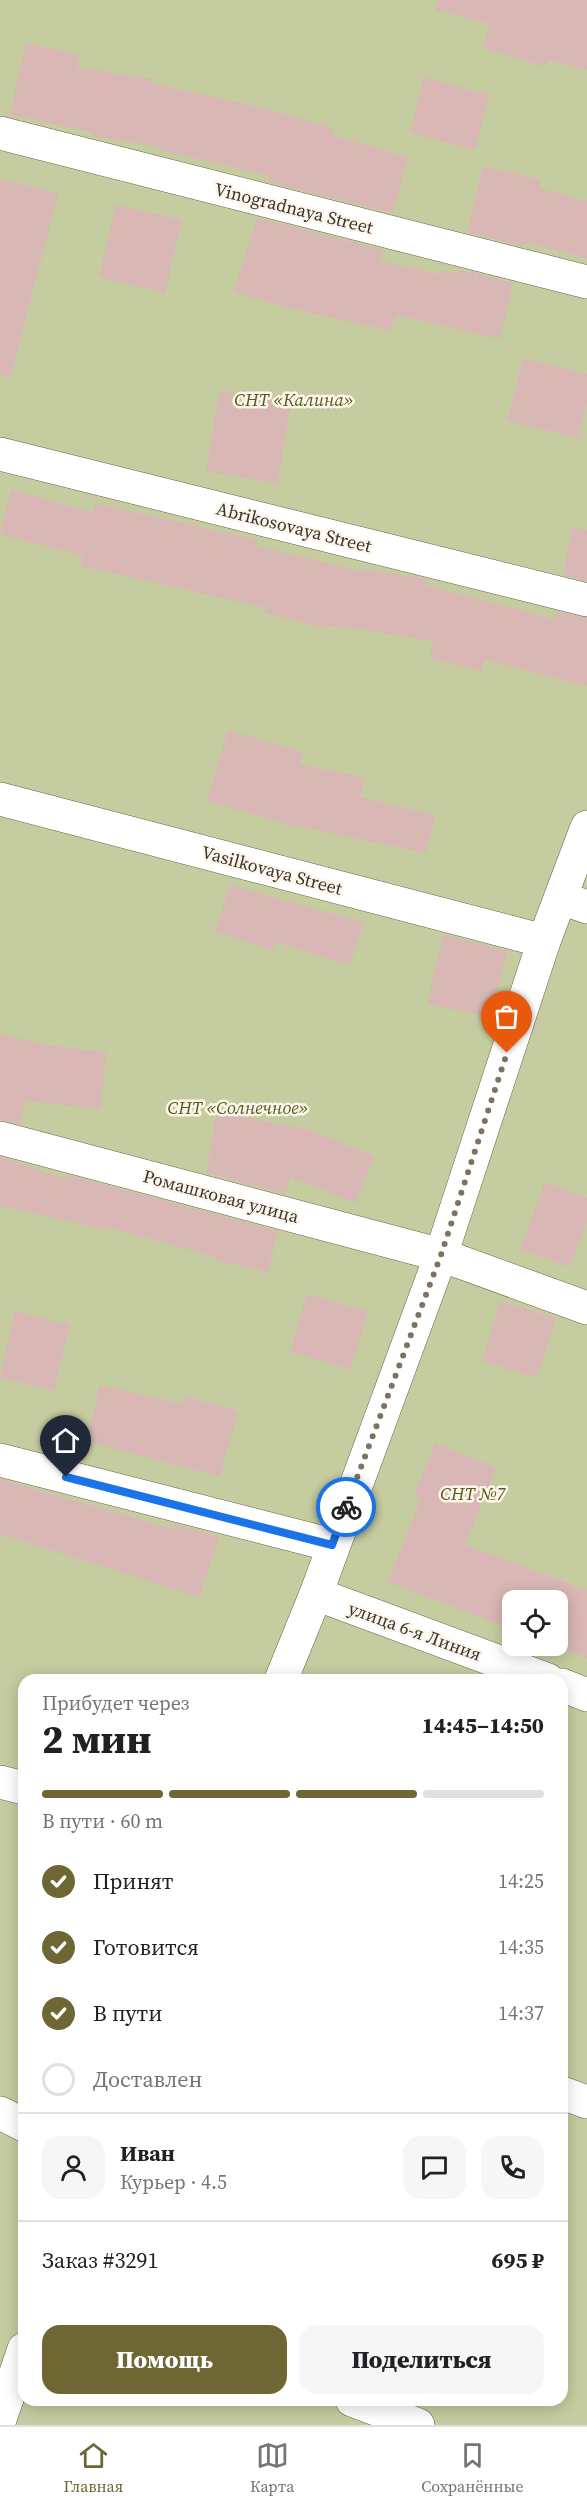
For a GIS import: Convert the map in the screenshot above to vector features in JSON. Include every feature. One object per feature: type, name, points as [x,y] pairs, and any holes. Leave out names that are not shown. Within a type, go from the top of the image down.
[{"type":"street","name":"Vinogradnaya Street","points":[[0,133],[587,282]]},
{"type":"street","name":"Abrikosovaya Street","points":[[0,454],[587,600]]},
{"type":"street","name":"Vasilkovaya Street","points":[[0,799],[544,941]]},
{"type":"street","points":[[283,1674],[316,1594],[332,1545],[441,1255],[544,941],[574,902],[587,827]]},
{"type":"street","name":"Ромашковая улица","points":[[0,1138],[441,1255],[587,1308]]},
{"type":"street","points":[[0,1460],[332,1545]]},
{"type":"street","name":"улица 6-я Линия","points":[[316,1594],[532,1674]]},
{"type":"street","points":[[568,1688],[587,1695]]},
{"type":"street","points":[[0,1782],[18,1786]]},
{"type":"street","points":[[568,2095],[587,2102]]},
{"type":"street","points":[[0,2113],[18,2122]]},
{"type":"street","points":[[0,2419],[18,2366]]},
{"type":"street","points":[[367,2406],[418,2425]]},
{"type":"green space","points":[[0,0],[587,0],[587,2425],[0,2425]]},
{"type":"building","points":[[437,0],[587,0],[587,70],[548,60],[546,67],[483,48],[490,24],[436,10]]},
{"type":"building","points":[[26,43],[79,55],[77,67],[152,79],[151,83],[275,111],[334,129],[332,135],[408,157],[393,213],[268,182],[270,176],[159,150],[159,147],[93,136],[94,133],[10,114]]},
{"type":"building","points":[[424,77],[489,95],[475,150],[410,133]]},
{"type":"building","points":[[483,166],[541,180],[539,188],[587,201],[587,259],[527,242],[522,246],[467,232]]},
{"type":"building","points":[[0,179],[58,193],[11,377],[0,376]]},
{"type":"building","points":[[116,205],[182,220],[165,293],[99,277]]},
{"type":"building","points":[[257,218],[383,250],[380,261],[440,274],[441,270],[458,274],[459,269],[513,283],[500,339],[395,315],[391,331],[284,307],[234,292]]},
{"type":"building","points":[[523,358],[587,374],[587,404],[578,438],[507,421]]},
{"type":"building","points":[[220,391],[291,404],[277,484],[206,471]]},
{"type":"building","points":[[11,490],[93,512],[95,503],[258,540],[256,546],[361,571],[362,569],[426,579],[425,585],[555,619],[556,612],[587,618],[587,686],[484,660],[481,671],[429,658],[434,641],[328,625],[327,629],[264,613],[266,608],[81,566],[83,556],[0,534]]},
{"type":"building","points":[[572,528],[587,530],[587,581],[563,575]]},
{"type":"building","points":[[228,730],[303,752],[300,764],[365,778],[360,797],[436,815],[426,853],[282,823],[207,801]]},
{"type":"building","points":[[230,885],[364,922],[350,965],[276,942],[274,950],[215,932]]},
{"type":"building","points":[[444,935],[507,951],[490,1018],[427,1003]]},
{"type":"building","points":[[0,1034],[50,1046],[106,1052],[101,1109],[25,1101],[20,1124],[0,1120]]},
{"type":"building","points":[[217,1112],[310,1130],[374,1156],[355,1203],[290,1177],[286,1194],[206,1173]]},
{"type":"building","points":[[0,1157],[66,1179],[67,1175],[278,1231],[268,1272],[215,1260],[216,1257],[107,1227],[107,1230],[0,1206]]},
{"type":"building","points":[[545,1182],[587,1198],[587,1222],[570,1267],[520,1249]]},
{"type":"building","points":[[307,1294],[368,1311],[351,1369],[290,1352]]},
{"type":"building","points":[[500,1301],[556,1318],[537,1378],[482,1361]]},
{"type":"building","points":[[15,1311],[70,1325],[54,1391],[0,1378]]},
{"type":"building","points":[[100,1385],[181,1404],[184,1396],[238,1411],[220,1477],[86,1441]]},
{"type":"building","points":[[435,1443],[496,1468],[465,1545],[587,1590],[587,1658],[568,1651],[568,1590],[502,1590],[502,1626],[388,1582],[421,1499],[414,1496]]},
{"type":"building","points":[[0,1479],[173,1529],[174,1524],[219,1537],[199,1597],[0,1534]]},
{"type":"way so far","points":[[346,1507],[441,1255],[507,1053]]},
{"type":"route","points":[[66,1477],[332,1545],[346,1507]]},
{"type":"park label","name":"СНТ «Калина»","points":[[294,399]]},
{"type":"park label","name":"СНТ «Солнечное»","points":[[238,1107]]},
{"type":"park label","name":"СНТ №7","points":[[473,1493]]}]
